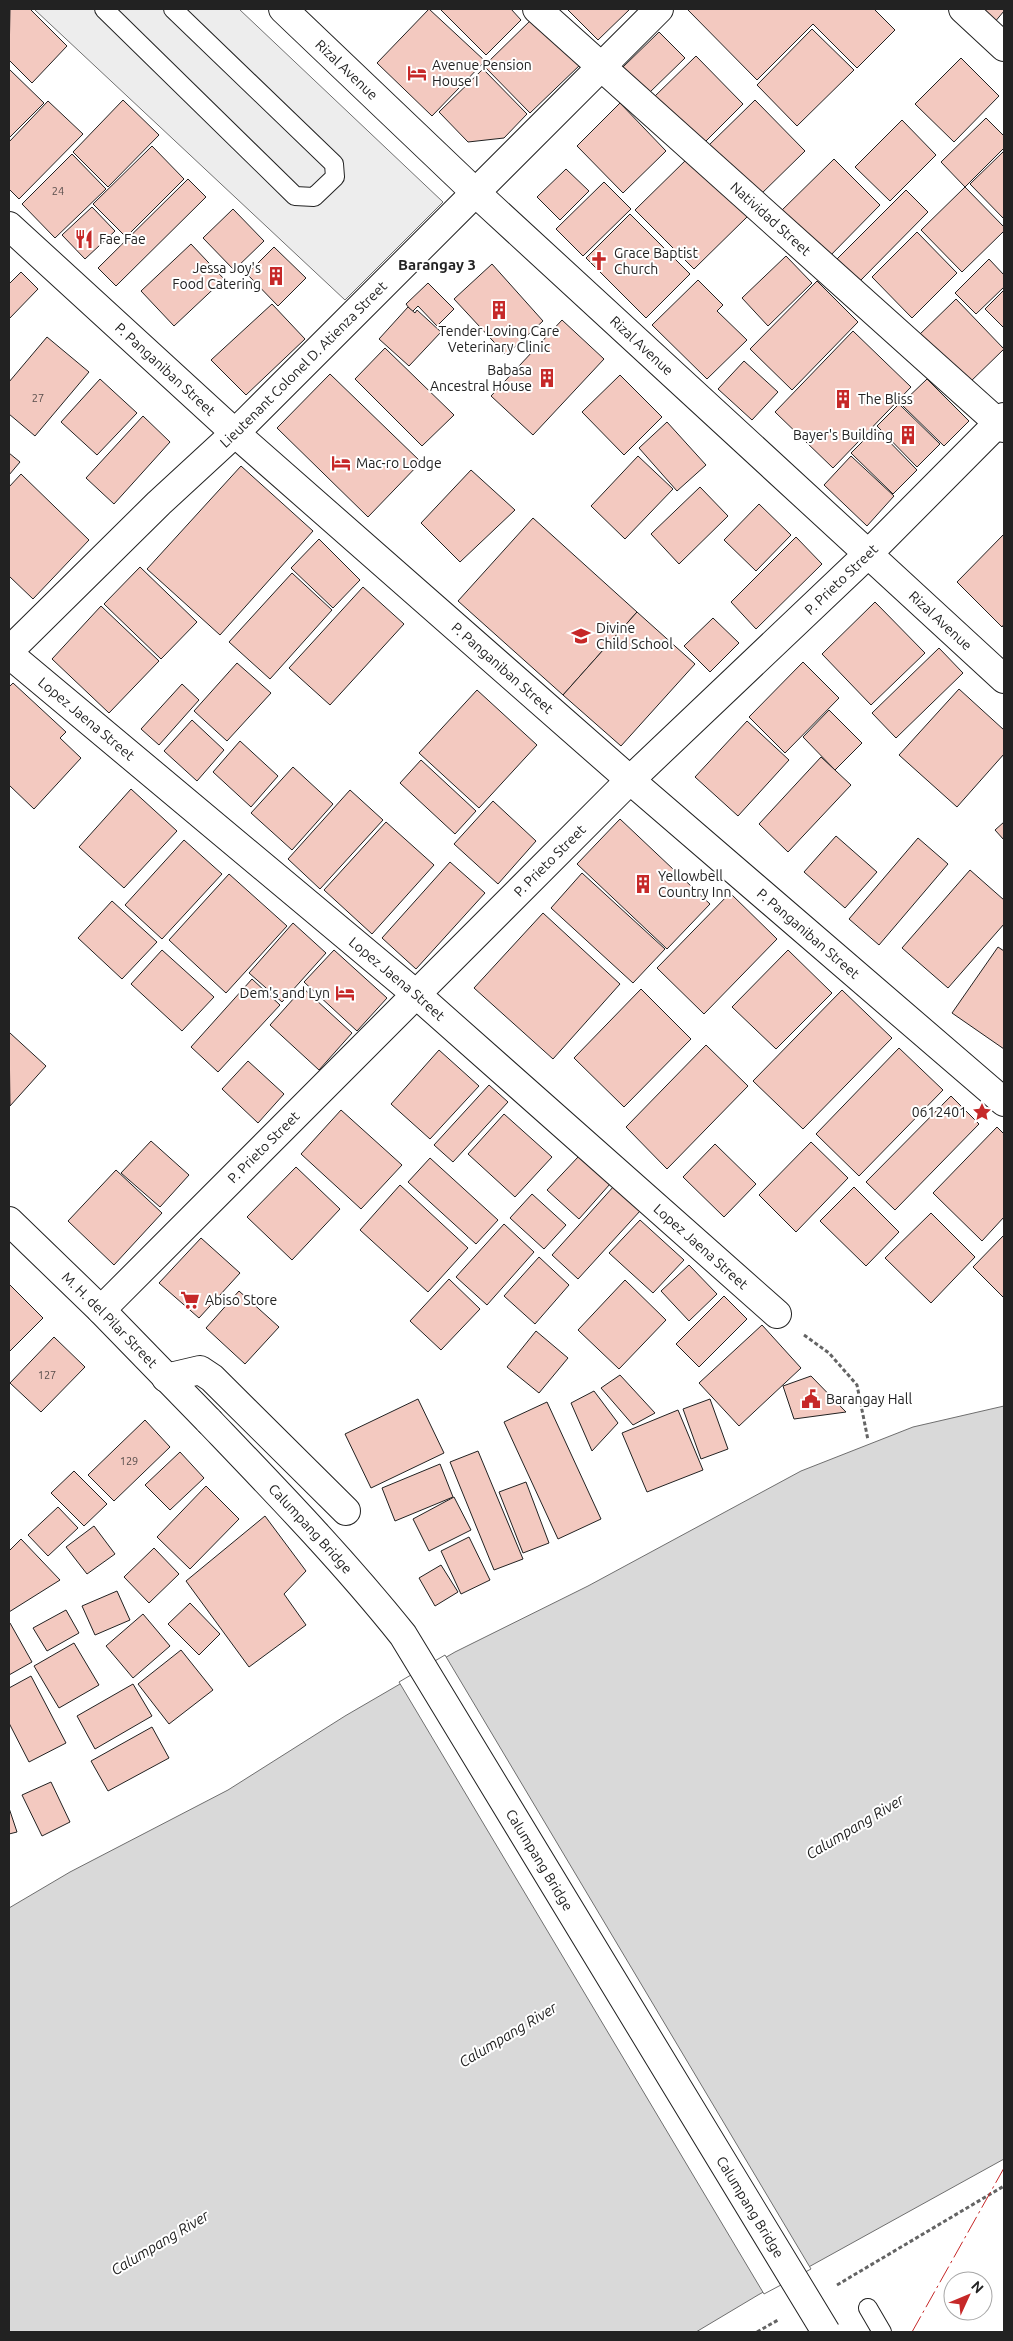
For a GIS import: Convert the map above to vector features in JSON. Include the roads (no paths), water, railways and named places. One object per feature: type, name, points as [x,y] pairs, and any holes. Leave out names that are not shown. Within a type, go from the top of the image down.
[{"type":"street","name":"Rizal Avenue","points":[[283,9],[476,193],[1004,679]]},
{"type":"street","name":"Natividad Street","points":[[537,9],[1002,422]]},
{"type":"street","name":"Lieutenant Colonel D. Atienza Street","points":[[9,652],[159,503],[235,433],[659,9]]},
{"type":"street","points":[[963,9],[1004,47]]},
{"type":"street","name":"P. Panganiban Street","points":[[9,226],[235,433],[630,780],[1004,1102]]},
{"type":"street","name":"P. Prieto Street","points":[[102,1310],[630,780],[868,554],[1002,422]]},
{"type":"street","name":"Lopez Jaena Street","points":[[9,652],[417,995],[777,1314]]},
{"type":"street","name":"M. H. del Pilar Street","points":[[9,1221],[102,1310],[209,1421]]},
{"type":"street","points":[[166,1378],[200,1370],[212,1378],[346,1511]]},
{"type":"street","name":"Calumpang Bridge","points":[[209,1421],[359,1580],[403,1635],[826,2332]]},
{"type":"lane","points":[[104,9],[295,196],[314,197],[335,177],[334,164],[173,9]]},
{"type":"lane","points":[[868,2308],[882,2332]]},
{"type":"water","name":"Calumpang River","points":[[1004,1406],[1004,2159],[758,2295],[696,2332],[9,2332],[9,1908],[70,1872],[228,1790],[345,1716],[455,1652],[588,1586],[801,1471],[913,1427]]},
{"type":"place","name":"Avenue Pension House I","points":[[417,73]]},
{"type":"place","name":"Fae Fae","points":[[84,239]]},
{"type":"place","name":"Grace Baptist Church","points":[[599,261]]},
{"type":"place","name":"Jessa Joy's Food Catering","points":[[276,276]]},
{"type":"place","name":"Tender Loving Care Veterinary Clinic","points":[[499,310]]},
{"type":"place","name":"Babasa Ancestral House","points":[[547,378]]},
{"type":"place","name":"The Bliss","points":[[843,399]]},
{"type":"place","name":"Bayer's Building","points":[[908,435]]},
{"type":"place","name":"Mac-ro Lodge","points":[[341,463]]},
{"type":"place","name":"Divine Child School","points":[[581,636]]},
{"type":"place","name":"Yellowbell Country Inn","points":[[643,884]]},
{"type":"place","name":"Dem's and Lyn","points":[[345,993]]},
{"type":"place","name":"0612401","points":[[982,1112]]},
{"type":"place","name":"Abiso Store","points":[[190,1300]]},
{"type":"place","name":"Barangay Hall","points":[[811,1399]]},
{"type":"district","name":"Barangay 3","points":[[437,265]]}]
